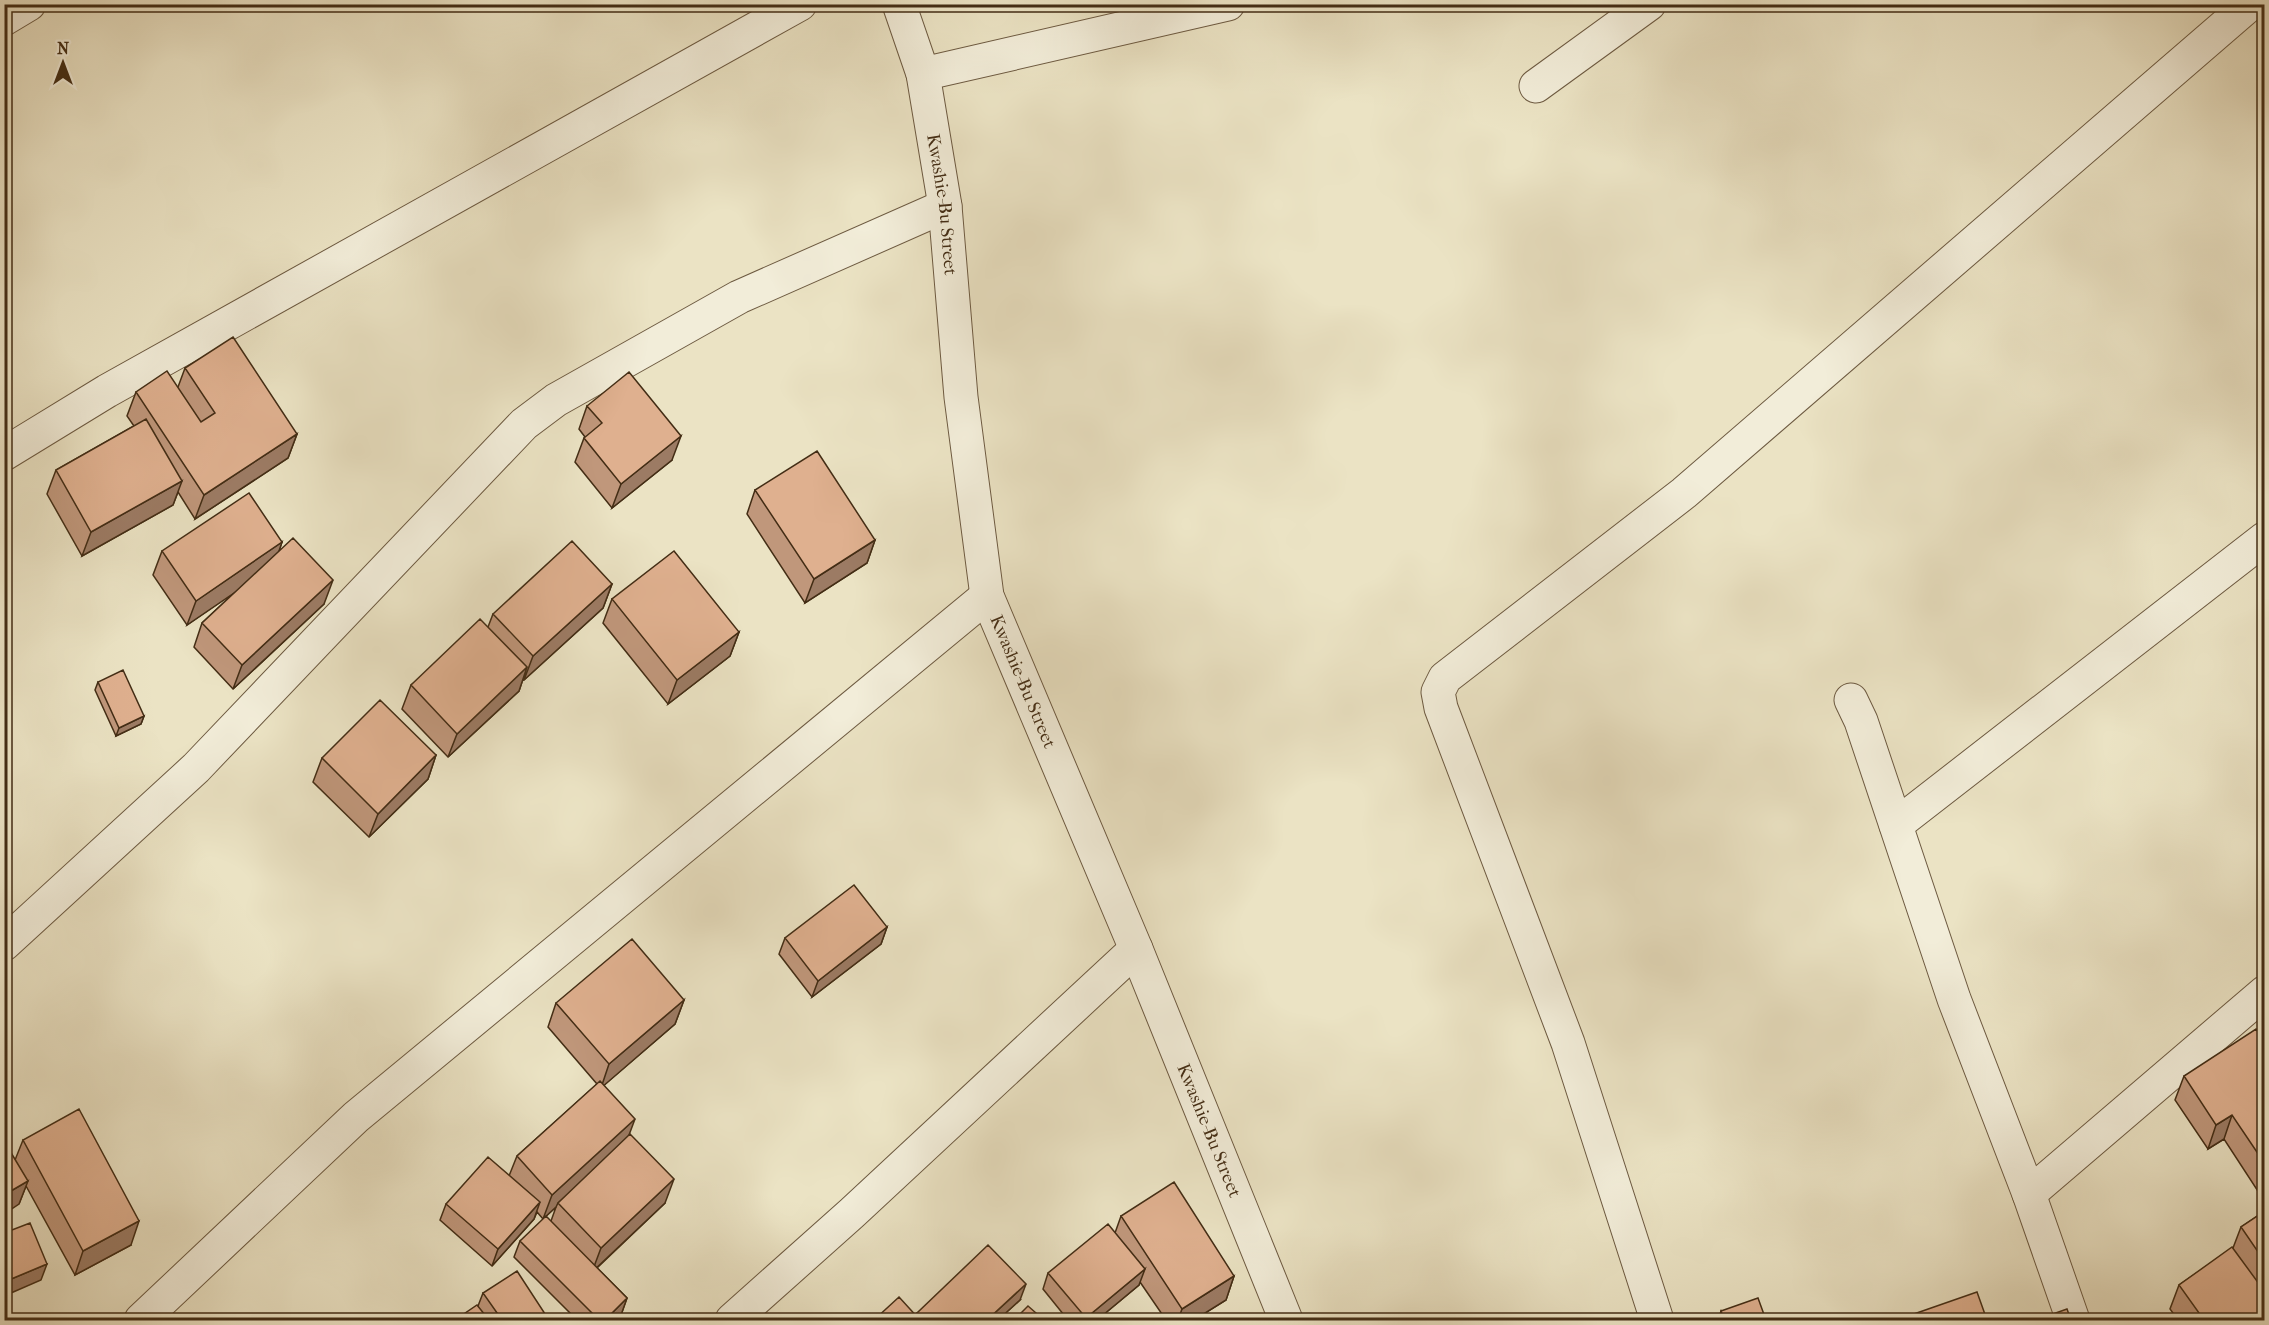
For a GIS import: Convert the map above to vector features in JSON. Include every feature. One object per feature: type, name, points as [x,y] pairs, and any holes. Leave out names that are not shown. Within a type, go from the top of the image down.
[{"type":"street","points":[[4,20],[29,4]]},
{"type":"street","points":[[4,454],[107,392],[800,4]]},
{"type":"street","name":"Kwashie-Bu Street","points":[[899,4],[922,74],[945,206],[961,397],[987,596],[1136,949],[1286,1320]]},
{"type":"street","points":[[922,74],[1228,4]]},
{"type":"street","points":[[1536,86],[1649,4]]},
{"type":"street","points":[[1657,1320],[1568,1043],[1441,708],[1438,692],[1445,678],[1699,480],[2250,4]]},
{"type":"street","points":[[4,944],[196,768],[524,424],[556,400],[739,297],[945,206]]},
{"type":"street","points":[[1896,825],[2265,539]]},
{"type":"street","points":[[141,1320],[356,1117],[987,596]]},
{"type":"street","points":[[1851,700],[1861,721],[1954,999],[2029,1194],[2073,1320]]},
{"type":"street","points":[[732,1320],[852,1213],[1136,949]]},
{"type":"street","points":[[2029,1194],[2265,993]]},
{"type":"building","points":[[233,337],[297,434],[204,495],[136,392],[167,371],[201,422],[215,413],[185,368]]},
{"type":"building","points":[[629,372],[681,436],[621,484],[584,438],[602,423],[587,406]]},
{"type":"building","points":[[146,419],[182,481],[91,532],[56,470]]},
{"type":"building","points":[[817,451],[875,540],[814,579],[755,490]]},
{"type":"building","points":[[249,493],[282,542],[196,601],[162,551]]},
{"type":"building","points":[[293,538],[333,580],[242,665],[202,623]]},
{"type":"building","points":[[572,541],[612,584],[533,656],[493,614]]},
{"type":"building","points":[[674,551],[739,632],[677,680],[612,599]]},
{"type":"building","points":[[480,619],[527,667],[457,734],[411,685]]},
{"type":"building","points":[[123,670],[144,716],[119,728],[98,682]]},
{"type":"building","points":[[380,700],[436,755],[378,814],[322,758]]},
{"type":"building","points":[[854,885],[887,927],[818,981],[785,938]]},
{"type":"building","points":[[632,939],[684,1000],[609,1064],[556,1003]]},
{"type":"building","points":[[2256,1029],[2265,1042],[2265,1164],[2232,1115],[2216,1125],[2184,1076]]},
{"type":"building","points":[[600,1081],[635,1119],[552,1195],[517,1156]]},
{"type":"building","points":[[79,1109],[139,1221],[83,1251],[23,1140]]},
{"type":"building","points":[[630,1134],[674,1179],[601,1248],[558,1203]]},
{"type":"building","points":[[7,1146],[28,1181],[4,1195],[4,1147]]},
{"type":"building","points":[[488,1157],[540,1202],[498,1249],[446,1204]]},
{"type":"building","points":[[1174,1182],[1234,1276],[1182,1309],[1121,1216]]},
{"type":"building","points":[[2265,1211],[2265,1262],[2241,1227]]},
{"type":"building","points":[[546,1216],[627,1298],[605,1320],[599,1320],[520,1241]]},
{"type":"building","points":[[30,1223],[47,1264],[4,1282],[4,1233]]},
{"type":"building","points":[[1108,1224],[1145,1269],[1086,1318],[1048,1273]]},
{"type":"building","points":[[988,1245],[1026,1284],[987,1320],[925,1320],[917,1313]]},
{"type":"building","points":[[2232,1247],[2265,1292],[2265,1320],[2204,1320],[2179,1285]]},
{"type":"building","points":[[517,1271],[549,1320],[502,1320],[483,1293]]},
{"type":"building","points":[[1977,1292],[1987,1320],[1913,1320],[1911,1315]]},
{"type":"building","points":[[899,1297],[920,1320],[874,1320]]},
{"type":"building","points":[[1758,1298],[1766,1320],[1724,1320],[1721,1311]]},
{"type":"building","points":[[477,1305],[489,1320],[455,1320]]},
{"type":"building","points":[[1028,1306],[1044,1320],[1014,1320]]},
{"type":"building","points":[[2067,1309],[2071,1320],[2036,1320]]}]
